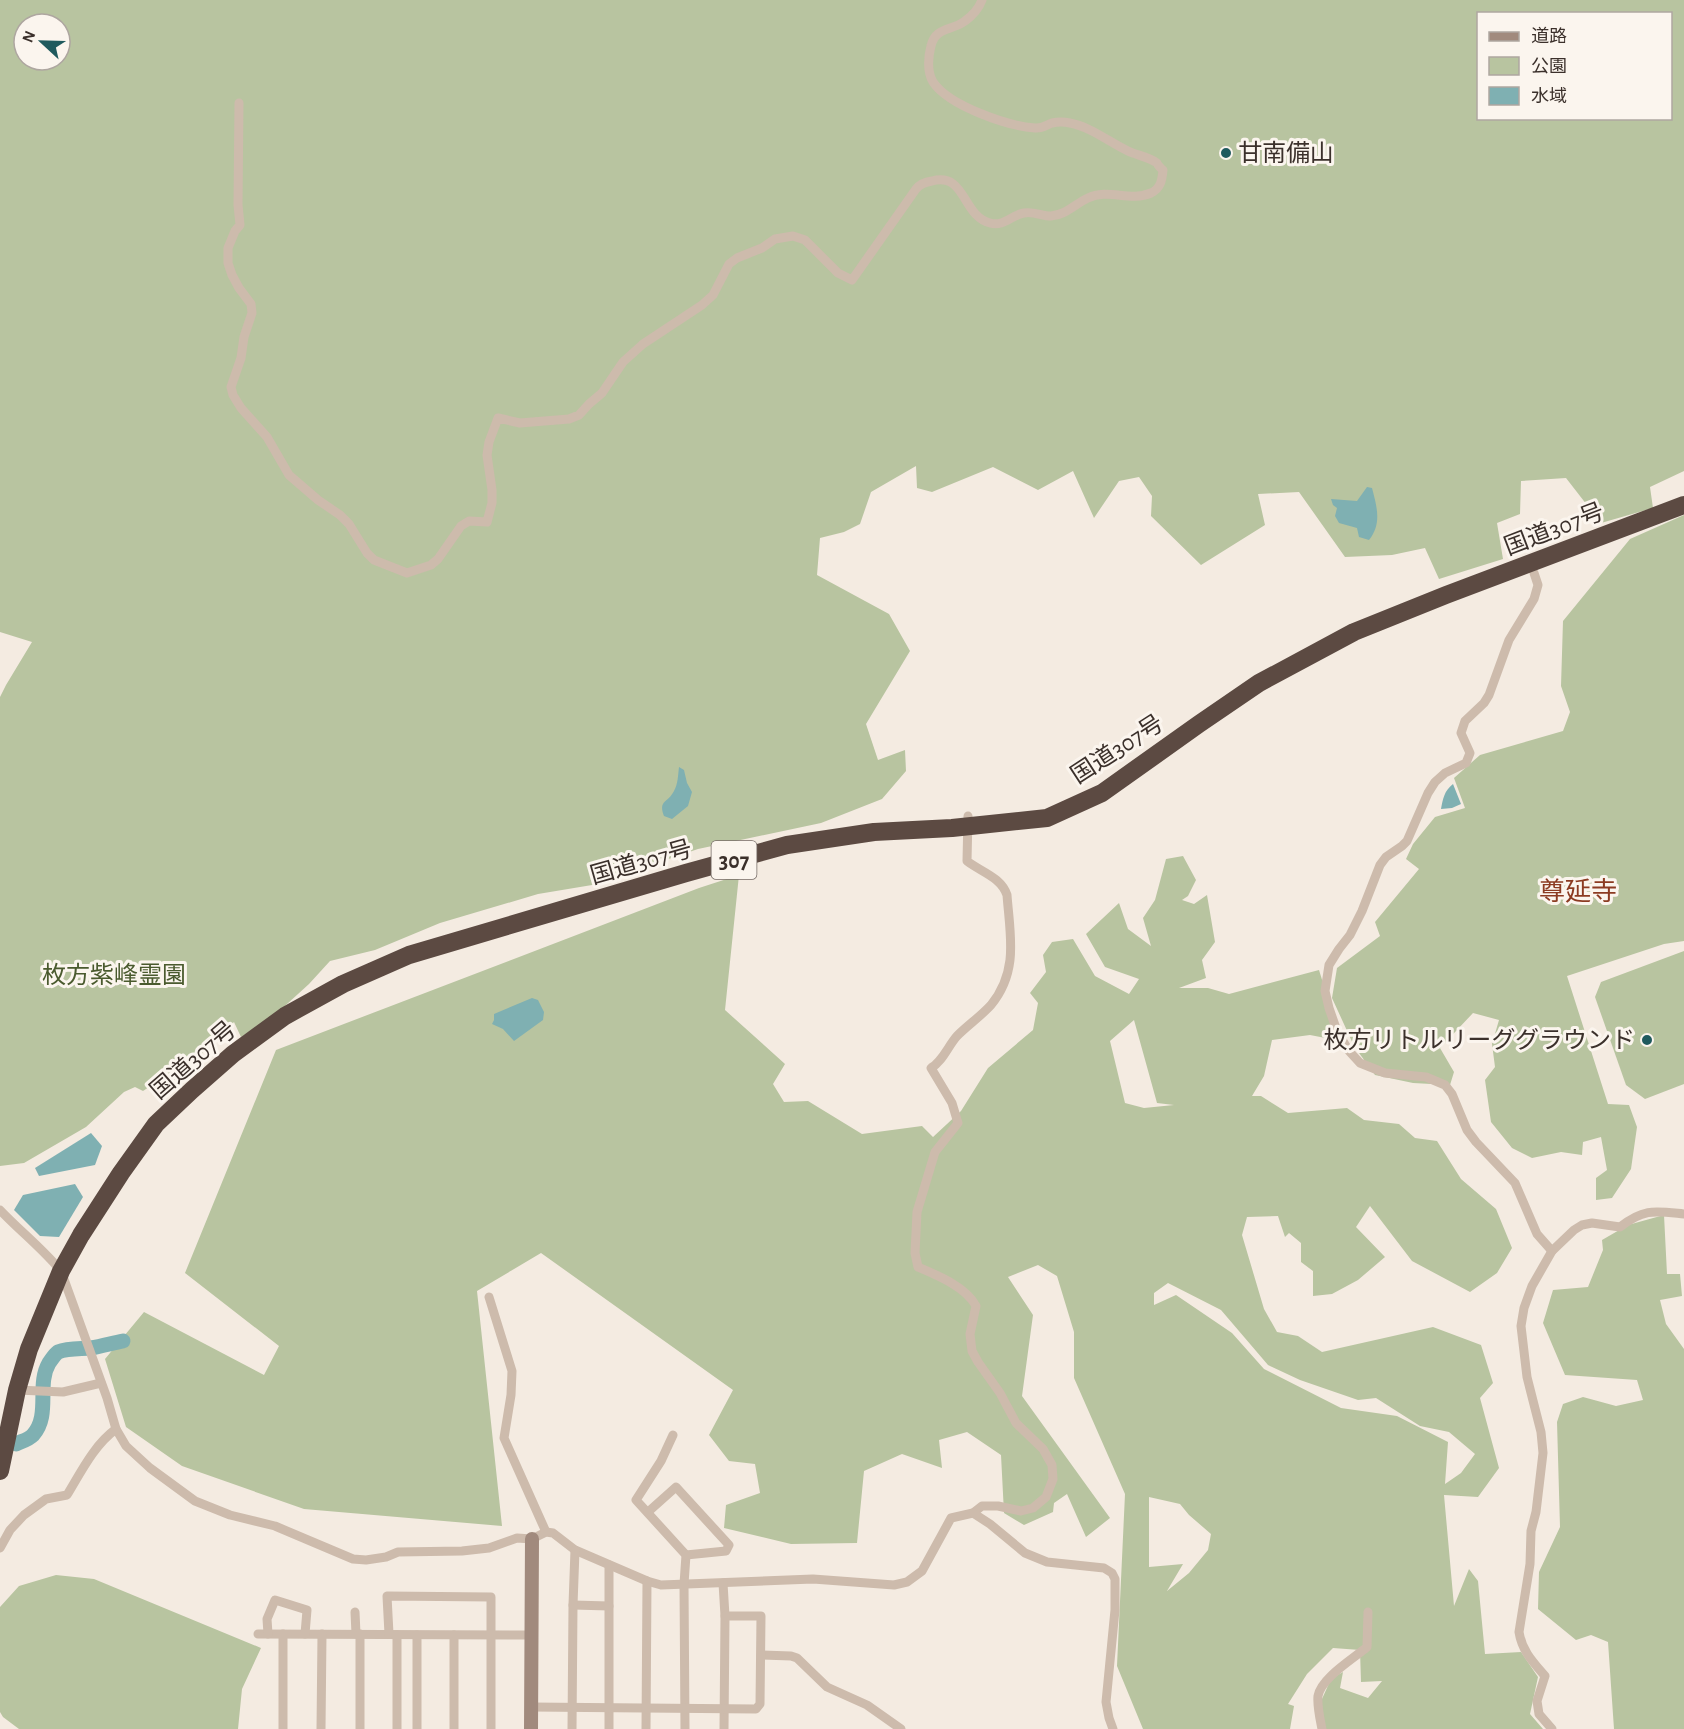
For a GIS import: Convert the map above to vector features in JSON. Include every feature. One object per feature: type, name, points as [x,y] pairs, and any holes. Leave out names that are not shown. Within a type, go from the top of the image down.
[{"type":"highway","name":"国道307号","points":[[0,1471],[17,1390],[29,1349],[61,1271],[87,1226],[156,1124],[242,1048],[285,1016],[343,984],[409,955],[787,845],[968,821],[1047,818],[1102,793],[1259,683],[1354,632],[1684,505]]},
{"type":"street","points":[[239,103],[238,205],[240,225],[228,248],[228,263],[239,288],[251,304],[252,313],[231,387],[233,395],[241,408],[267,437],[289,475],[340,515],[374,560],[407,573],[431,565],[438,559],[461,526],[469,521],[487,522],[492,503],[487,455],[498,418],[519,423],[569,419],[579,415],[602,393],[623,362],[643,344],[702,305],[713,295],[729,264],[737,258],[762,248],[775,239],[793,236],[805,240],[838,273],[852,280],[920,184],[938,179],[950,181],[956,186],[970,208],[982,220],[990,224],[999,224],[1023,213],[1053,216],[1069,210],[1087,198],[1103,193],[1124,196],[1144,195],[1158,188],[1162,181],[1163,170],[1157,163],[1129,152],[1086,129],[1063,122],[1052,123],[1039,129],[1016,126],[973,111],[934,83],[930,74],[929,62],[933,39],[938,33],[965,22],[980,6],[982,0]]},
{"type":"street","points":[[1534,573],[1538,585],[1534,599],[1509,640],[1490,695],[1465,721],[1461,733],[1470,753],[1466,763],[1445,773],[1436,782],[1428,793],[1407,841],[1386,857],[1380,865],[1350,935],[1329,965],[1325,991],[1337,1031],[1349,1051],[1360,1063],[1385,1073],[1426,1077],[1445,1085],[1452,1094],[1467,1130],[1515,1183],[1537,1234],[1552,1251]]},
{"type":"street","points":[[0,1210],[49,1256],[61,1271],[116,1429],[126,1446],[150,1468],[195,1501],[230,1515],[275,1526],[353,1558],[366,1560],[386,1557],[398,1552],[462,1551],[489,1548],[517,1538],[532,1539],[546,1532],[553,1533],[575,1550],[660,1585],[813,1579],[894,1585],[907,1582],[922,1571],[951,1518],[973,1514],[982,1506],[998,1506],[1021,1511],[1033,1508],[1046,1497],[1053,1479],[1052,1465],[1043,1449],[1016,1423],[1000,1393],[972,1351],[970,1334],[976,1306],[973,1299],[966,1291],[918,1267],[915,1253],[917,1212],[935,1152],[958,1123],[952,1103],[932,1068],[956,1037],[989,1007],[1001,991],[1010,963],[1011,944],[1007,895],[1004,888],[993,877],[967,861],[968,821]]},
{"type":"street","points":[[1552,1729],[1539,1714],[1537,1701],[1545,1676],[1529,1658],[1521,1643],[1519,1632],[1530,1564],[1531,1531],[1537,1504],[1543,1453],[1541,1432],[1527,1377],[1521,1326],[1524,1308],[1532,1286],[1552,1251],[1582,1225],[1592,1223],[1620,1227],[1630,1219],[1648,1211],[1684,1214]]},
{"type":"street","points":[[489,1298],[512,1371],[511,1395],[504,1438],[546,1532]]},
{"type":"street","points":[[17,1390],[63,1392],[101,1383]]},
{"type":"street","points":[[0,1548],[10,1530],[24,1515],[45,1499],[66,1495],[94,1451],[116,1429]]},
{"type":"street","points":[[673,1435],[661,1461],[636,1500],[686,1554],[684,1584],[685,1729]]},
{"type":"street","points":[[648,1512],[676,1487],[729,1545],[726,1551],[686,1554]]},
{"type":"street","points":[[973,1514],[990,1524],[1025,1553],[1047,1562],[1104,1568],[1112,1573],[1115,1579],[1115,1610],[1106,1702],[1113,1729]]},
{"type":"street","points":[[531,1729],[532,1539]]},
{"type":"street","points":[[572,1729],[575,1550]]},
{"type":"street","points":[[609,1565],[609,1729]]},
{"type":"street","points":[[646,1729],[647,1581]]},
{"type":"street","points":[[723,1583],[724,1729]]},
{"type":"street","points":[[397,1729],[393,1635],[387,1596],[491,1597],[490,1729]]},
{"type":"street","points":[[305,1634],[307,1610],[275,1600],[263,1634],[531,1635]]},
{"type":"street","points":[[573,1605],[609,1606]]},
{"type":"street","points":[[355,1612],[358,1634],[360,1729]]},
{"type":"street","points":[[1322,1729],[1318,1697],[1322,1685],[1366,1647],[1368,1612]]},
{"type":"street","points":[[531,1707],[756,1709],[760,1704],[761,1616],[725,1616]]},
{"type":"street","points":[[283,1634],[283,1729]]},
{"type":"street","points":[[321,1729],[322,1634]]},
{"type":"street","points":[[417,1635],[417,1729]]},
{"type":"street","points":[[454,1635],[454,1729]]},
{"type":"street","points":[[761,1655],[797,1658],[827,1687],[867,1706],[901,1729]]},
{"type":"green space","name":"枚方紫峰霊園","points":[[0,0],[1684,0],[1684,471],[1650,487],[1653,508],[1601,523],[1566,478],[1521,481],[1520,514],[1497,523],[1503,559],[1439,579],[1425,548],[1392,555],[1345,557],[1299,492],[1258,494],[1265,525],[1201,565],[1151,516],[1152,496],[1139,477],[1119,481],[1094,518],[1073,471],[1038,490],[993,467],[932,492],[917,488],[916,466],[871,492],[860,524],[844,532],[820,538],[817,575],[889,614],[910,651],[866,724],[878,760],[905,750],[906,771],[882,799],[821,823],[698,849],[592,885],[538,894],[440,923],[375,950],[330,961],[276,1014],[241,1037],[234,1022],[175,1080],[170,1073],[143,1091],[135,1087],[124,1092],[86,1127],[24,1163],[0,1166],[0,697],[32,642],[0,632]]},
{"type":"green space","points":[[1684,515],[1684,941],[1664,944],[1567,976],[1608,1104],[1629,1105],[1637,1127],[1631,1169],[1612,1198],[1596,1200],[1596,1178],[1607,1170],[1601,1137],[1583,1142],[1582,1155],[1561,1152],[1532,1158],[1512,1148],[1491,1122],[1485,1080],[1495,1067],[1492,1044],[1499,1020],[1473,1013],[1440,1048],[1454,1072],[1450,1085],[1413,1083],[1375,1075],[1354,1046],[1332,998],[1337,968],[1380,936],[1375,922],[1419,869],[1406,859],[1413,844],[1435,817],[1465,808],[1454,778],[1480,755],[1563,731],[1570,712],[1561,686],[1563,621],[1630,539]]},
{"type":"green space","points":[[1183,856],[1196,880],[1188,896],[1182,900],[1194,904],[1207,895],[1215,942],[1202,960],[1206,978],[1179,988],[1208,988],[1229,994],[1319,970],[1341,1041],[1310,1035],[1272,1040],[1264,1076],[1252,1096],[1261,1096],[1288,1113],[1347,1108],[1364,1120],[1399,1124],[1415,1138],[1437,1141],[1461,1179],[1496,1209],[1512,1248],[1497,1273],[1470,1292],[1412,1261],[1370,1206],[1356,1227],[1385,1257],[1358,1280],[1332,1294],[1313,1296],[1313,1271],[1301,1262],[1301,1243],[1289,1233],[1285,1237],[1278,1216],[1247,1217],[1242,1235],[1264,1309],[1277,1332],[1298,1336],[1322,1352],[1433,1327],[1481,1345],[1493,1383],[1480,1398],[1499,1468],[1478,1497],[1444,1495],[1454,1606],[1469,1569],[1478,1581],[1485,1654],[1521,1652],[1538,1677],[1530,1714],[1543,1729],[1323,1729],[1317,1710],[1331,1679],[1343,1672],[1340,1688],[1368,1698],[1382,1681],[1361,1682],[1360,1650],[1333,1648],[1307,1674],[1288,1704],[1294,1706],[1290,1729],[1143,1729],[1117,1666],[1125,1494],[1074,1378],[1074,1332],[1057,1276],[1038,1265],[1008,1277],[1033,1315],[1022,1396],[1110,1518],[1086,1537],[1067,1494],[1054,1503],[1053,1512],[1024,1525],[1004,1513],[1001,1455],[967,1432],[939,1440],[942,1468],[902,1454],[864,1471],[857,1543],[791,1544],[724,1528],[726,1505],[760,1493],[755,1464],[729,1461],[709,1435],[733,1390],[541,1253],[477,1291],[502,1526],[304,1509],[182,1466],[126,1427],[105,1359],[144,1312],[264,1375],[279,1346],[185,1273],[276,1050],[699,888],[739,875],[725,1010],[785,1064],[773,1084],[784,1102],[808,1101],[862,1134],[922,1126],[933,1137],[961,1111],[988,1068],[1033,1030],[1038,1003],[1030,993],[1046,972],[1043,955],[1052,942],[1073,939],[1095,976],[1129,994],[1139,979],[1105,967],[1086,934],[1119,903],[1128,929],[1151,946],[1143,918],[1155,900],[1166,859]],"holes":[[[1134,1020],[1157,1103],[1174,1105],[1144,1108],[1125,1103],[1110,1041]],[[1168,1283],[1221,1310],[1268,1365],[1300,1380],[1358,1400],[1376,1398],[1420,1426],[1449,1432],[1475,1454],[1461,1473],[1445,1484],[1448,1442],[1397,1416],[1341,1408],[1264,1369],[1232,1333],[1176,1295],[1154,1305],[1154,1293]],[[1149,1497],[1180,1504],[1211,1534],[1208,1550],[1189,1573],[1167,1591],[1183,1564],[1149,1567]]]},
{"type":"green space","name":"枚方リトルリーググラウンド","points":[[1684,951],[1684,1084],[1645,1099],[1626,1085],[1595,997],[1601,982]]},
{"type":"green space","points":[[1664,1215],[1667,1274],[1680,1274],[1682,1296],[1660,1300],[1666,1324],[1684,1349],[1684,1729],[1614,1729],[1608,1642],[1591,1635],[1576,1640],[1538,1609],[1539,1572],[1560,1527],[1557,1422],[1563,1404],[1583,1397],[1616,1406],[1643,1400],[1637,1380],[1565,1375],[1543,1323],[1553,1290],[1588,1287],[1603,1250],[1602,1240],[1628,1225]]},
{"type":"green space","points":[[56,1575],[94,1579],[261,1648],[242,1689],[238,1729],[19,1729],[3,1717],[0,1712],[0,1607],[19,1586]]},
{"type":"water","points":[[1367,487],[1372,488],[1377,515],[1376,528],[1369,540],[1359,537],[1357,528],[1339,523],[1335,516],[1337,508],[1331,499],[1357,501]]},
{"type":"water","points":[[679,767],[684,770],[692,792],[688,806],[672,819],[664,816],[662,807],[675,788]]},
{"type":"water","points":[[1453,784],[1461,804],[1441,809],[1446,792]]},
{"type":"water","points":[[532,998],[538,1000],[544,1012],[543,1020],[514,1041],[503,1029],[492,1024],[494,1014]]},
{"type":"water","points":[[91,1133],[102,1146],[95,1165],[39,1176],[35,1168]]},
{"type":"water","points":[[75,1184],[83,1197],[59,1237],[40,1236],[14,1210],[23,1195]]},
{"type":"waterway","points":[[16,1444],[31,1437],[38,1427],[43,1409],[45,1372],[58,1352],[123,1341]]},
{"type":"place","name":"甘南備山","points":[[1226,153]]},
{"type":"place","name":"枚方リトルリーググラウンド","points":[[1647,1040]]},
{"type":"district","name":"尊延寺","points":[[1578,891]]}]
